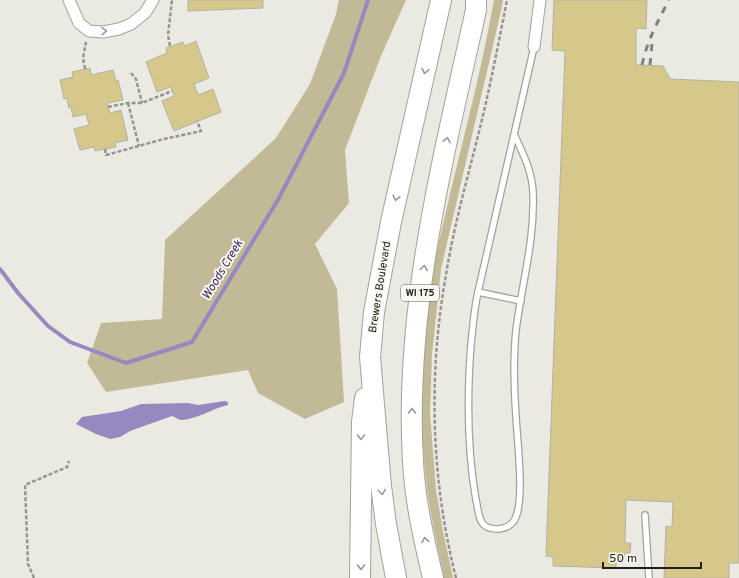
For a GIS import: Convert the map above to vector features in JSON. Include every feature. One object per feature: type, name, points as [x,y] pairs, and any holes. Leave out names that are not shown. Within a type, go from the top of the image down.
[{"type":"highway","points":[[434,33],[437,0]]},
{"type":"highway","name":"Brewers Boulevard","points":[[396,578],[382,494],[370,357],[374,312],[391,222],[441,0]]},
{"type":"highway","name":"WI 175","points":[[433,578],[417,498],[413,463],[412,368],[416,321],[432,208],[477,3]]},
{"type":"highway","points":[[360,578],[362,422],[370,357]]},
{"type":"street","points":[[69,0],[80,23],[89,31],[104,32],[119,29],[131,24],[145,13],[153,0]]},
{"type":"street","points":[[534,47],[540,0]]},
{"type":"lane","points":[[515,136],[530,170],[533,192],[531,247],[514,353],[514,390],[520,505],[516,518],[511,524],[504,528],[492,529],[483,525],[480,518],[473,479],[469,423],[470,365],[473,321],[478,292],[515,136],[534,47]]},
{"type":"lane","points":[[478,292],[522,301]]},
{"type":"lane","points":[[645,515],[649,578]]},
{"type":"path","points":[[170,46],[168,36],[172,0]]},
{"type":"path","points":[[456,578],[448,543],[437,469],[434,384],[437,346],[446,275],[455,229],[485,106],[507,0]]},
{"type":"path","points":[[131,73],[136,79],[142,103]]},
{"type":"path","points":[[108,107],[128,103],[142,103],[172,91]]},
{"type":"path","points":[[128,103],[138,146]]},
{"type":"path","points":[[105,150],[106,155],[201,131],[197,121]]},
{"type":"path","points":[[34,578],[28,564],[25,485],[67,467],[69,461]]},
{"type":"shaded area","points":[[339,0],[406,0],[381,56],[345,150],[349,203],[315,244],[337,289],[344,402],[305,419],[258,393],[248,370],[106,392],[87,363],[101,323],[162,319],[165,240],[276,138],[310,84],[336,14]]},
{"type":"shaded area","points":[[494,0],[503,0],[441,269],[432,355],[430,413],[436,490],[453,578],[444,578],[430,511],[424,462],[422,435],[423,353],[436,253],[479,75]]},
{"type":"shaded area","points":[[225,401],[228,402],[228,405],[192,418],[181,420],[172,416],[130,431],[120,437],[110,439],[76,424],[82,417],[121,411],[141,404],[188,403],[198,405]]},
{"type":"building","points":[[188,0],[263,0],[263,8],[188,11]]},
{"type":"building","points":[[554,0],[647,0],[646,29],[636,28],[636,65],[663,66],[670,79],[739,82],[739,563],[729,563],[729,578],[664,578],[666,526],[672,527],[673,502],[626,500],[625,543],[631,543],[630,553],[625,553],[624,559],[616,559],[616,568],[553,566],[553,557],[546,556],[565,51],[552,50]]},
{"type":"building","points":[[196,41],[209,78],[194,84],[198,95],[213,89],[221,112],[174,131],[162,101],[174,96],[171,87],[157,92],[146,62],[167,53],[166,48],[183,42],[185,46]]},
{"type":"building","points":[[90,68],[91,75],[113,70],[116,81],[118,80],[123,100],[108,103],[108,107],[110,113],[121,110],[128,140],[115,143],[116,147],[95,151],[94,147],[80,150],[74,129],[89,125],[86,114],[73,117],[67,98],[64,99],[60,80],[73,77],[72,72]]},
{"type":"waterway","name":"Woods Creek","points":[[0,269],[18,293],[48,326],[70,342],[126,363],[192,342],[279,198],[344,73],[368,0]]},
{"type":"railway","points":[[642,65],[650,39],[669,0]]},
{"type":"railway","points":[[650,65],[652,43]]}]
